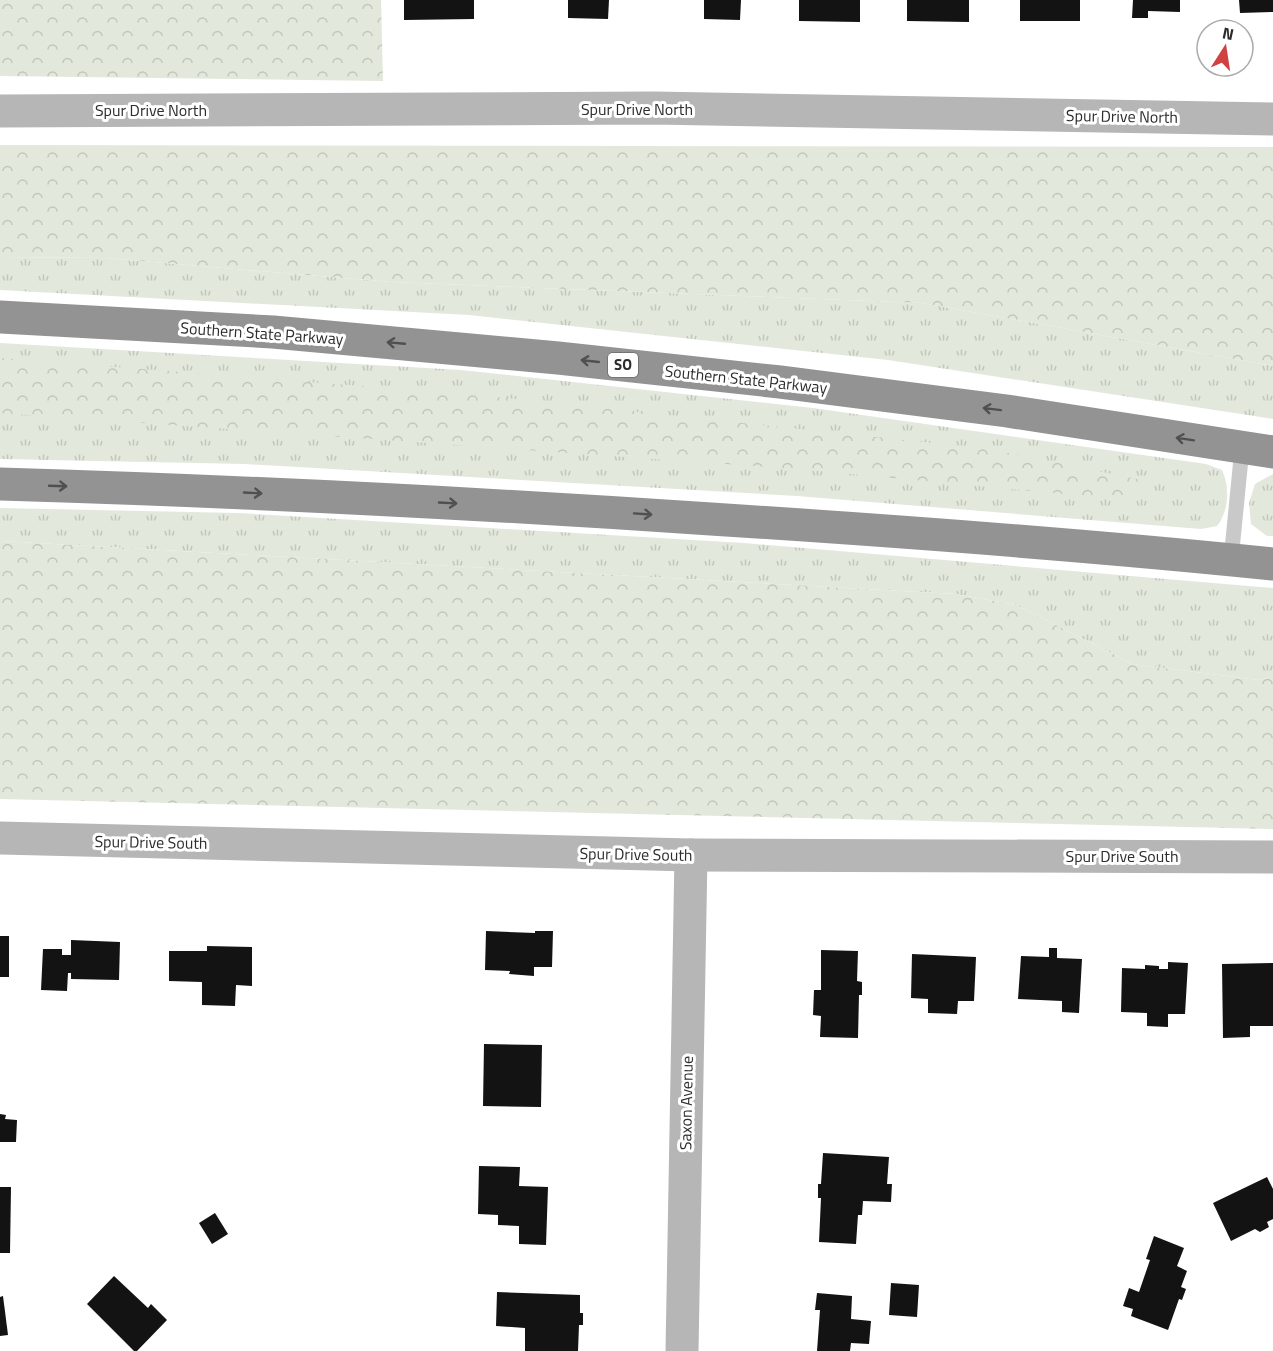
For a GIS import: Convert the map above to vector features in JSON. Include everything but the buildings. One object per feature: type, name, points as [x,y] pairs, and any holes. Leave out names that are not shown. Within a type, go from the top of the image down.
[{"type":"highway","name":"Southern State Parkway","points":[[0,317],[273,332],[558,358],[780,382],[995,409],[1258,450]]},
{"type":"highway","points":[[0,484],[164,489],[559,509],[896,531],[1273,564]]},
{"type":"street","name":"Spur Drive North","points":[[0,111],[654,108],[1273,119]]},
{"type":"street","name":"Spur Drive South","points":[[0,838],[691,855],[1273,857]]},
{"type":"street","name":"Saxon Avenue","points":[[682,1351],[691,855]]},
{"type":"lane","points":[[1232,560],[1258,450]]},
{"type":"green space","points":[[0,0],[381,0],[383,81],[0,76]]},
{"type":"green space","points":[[0,145],[1273,147],[1273,366],[922,303],[391,282],[105,258],[0,257]]},
{"type":"green space","points":[[0,257],[105,258],[391,282],[922,303],[1273,366],[1273,419],[888,360],[469,315],[0,290]]},
{"type":"green space","points":[[0,343],[461,370],[813,408],[1206,464],[1222,470],[1227,499],[1224,513],[1217,526],[1201,529],[797,496],[245,464],[0,459]]},
{"type":"green space","points":[[0,358],[477,395],[990,449],[1151,482],[1128,500],[797,469],[0,413]]},
{"type":"green space","points":[[1273,474],[1273,536],[1267,536],[1251,524],[1249,503],[1255,484]]},
{"type":"green space","points":[[0,508],[238,513],[744,543],[1273,588],[1273,677],[1258,680],[1133,664],[1016,605],[956,594],[0,541]]},
{"type":"green space","points":[[0,541],[956,594],[1016,605],[1133,664],[1258,680],[1273,677],[1273,829],[0,799]]}]
